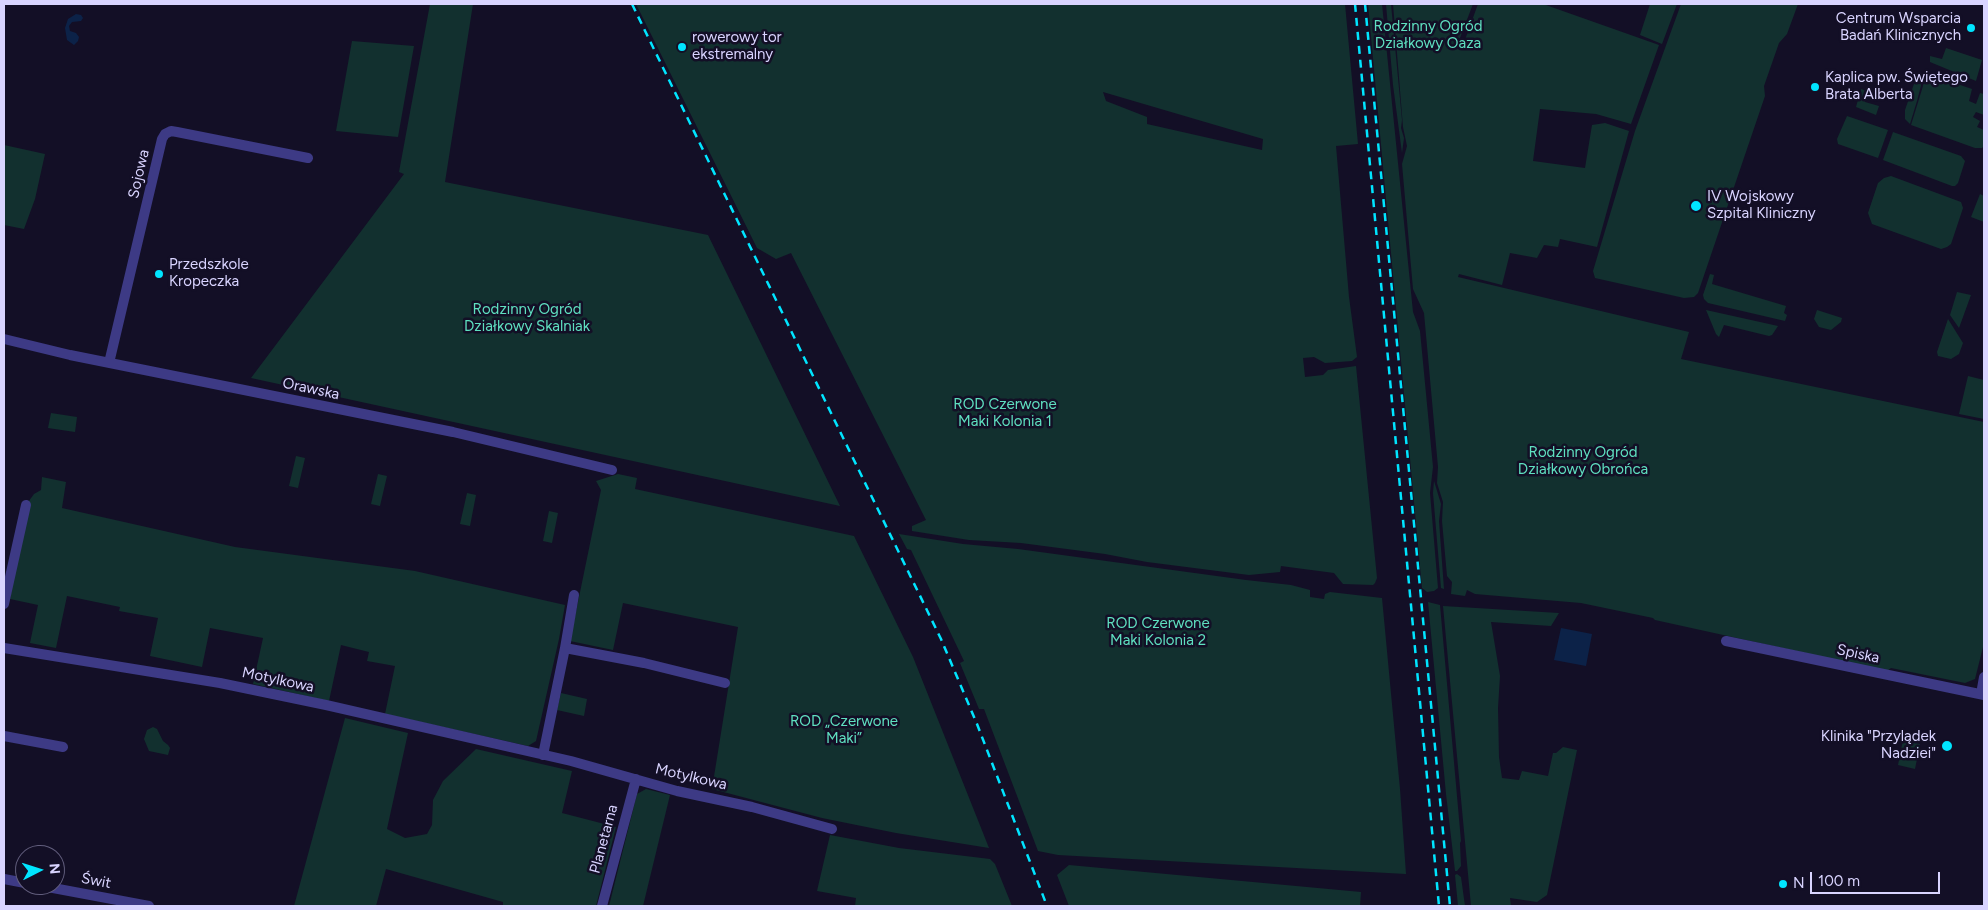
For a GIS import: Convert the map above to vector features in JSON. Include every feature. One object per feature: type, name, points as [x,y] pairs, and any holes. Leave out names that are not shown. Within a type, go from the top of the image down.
[{"type":"street","name":"Sojowa","points":[[109,362],[162,139],[165,134],[171,131],[177,132],[308,158]]},
{"type":"street","name":"Orawska","points":[[4,339],[453,432],[612,470]]},
{"type":"street","points":[[4,604],[26,505]]},
{"type":"street","points":[[543,755],[574,595]]},
{"type":"street","name":"Spiska","points":[[1726,641],[1982,694]]},
{"type":"street","name":"Motylkowa","points":[[4,648],[229,685],[326,705],[570,761],[677,791],[752,807],[832,829]]},
{"type":"street","points":[[565,648],[644,663],[725,683]]},
{"type":"street","points":[[1982,694],[1984,677]]},
{"type":"street","points":[[4,736],[63,747]]},
{"type":"street","name":"Planetarna","points":[[602,906],[636,779]]},
{"type":"street","name":"Świt","points":[[65,890],[150,906]]},
{"type":"green space","name":"Rodzinny Ogród Działkowy Skalniak","points":[[430,4],[473,4],[445,182],[708,235],[840,506],[251,378],[404,174],[399,172]]},
{"type":"green space","name":"ROD Czerwone Maki Kolonia 1","points":[[636,4],[1345,4],[1358,144],[1336,146],[1349,297],[1357,357],[1352,361],[1325,363],[1314,357],[1303,358],[1305,377],[1323,375],[1328,370],[1356,366],[1377,578],[1375,583],[1373,585],[1343,584],[1334,573],[1281,566],[1280,572],[1249,575],[1021,543],[969,540],[912,531],[912,526],[926,520],[791,253],[776,259],[757,248]],"holes":[[[1103,92],[1263,139],[1262,150],[1147,124],[1147,117],[1106,101]]]},
{"type":"green space","points":[[1368,4],[1382,4],[1413,312],[1420,331],[1433,467],[1430,493],[1438,588],[1427,592],[1422,588]]},
{"type":"green space","points":[[1386,4],[1391,4],[1402,120],[1401,128],[1404,138],[1402,153],[1393,85]]},
{"type":"green space","name":"Rodzinny Ogród Działkowy Obrońca","points":[[1393,4],[1473,4],[1457,46],[1462,48],[1478,4],[1543,4],[1659,45],[1631,124],[1596,114],[1540,109],[1533,161],[1585,168],[1592,125],[1605,123],[1629,131],[1597,247],[1560,239],[1558,247],[1544,245],[1537,258],[1510,253],[1502,285],[1459,274],[1458,277],[1689,332],[1681,359],[1984,422],[1984,643],[1975,679],[1965,683],[1891,668],[1887,671],[1581,603],[1475,594],[1467,590],[1465,596],[1451,594],[1452,582],[1447,576],[1442,521],[1443,502],[1437,483],[1438,467],[1424,313],[1413,289],[1402,164],[1407,146],[1403,127]]},
{"type":"green space","points":[[1650,4],[1677,4],[1662,44],[1640,35]]},
{"type":"green space","points":[[1681,4],[1798,4],[1787,34],[1779,43],[1764,86],[1765,96],[1698,293],[1694,297],[1684,298],[1595,278],[1593,271],[1635,131]]},
{"type":"green space","points":[[352,41],[414,46],[398,137],[336,131]]},
{"type":"green space","points":[[1946,48],[1982,60],[1976,81],[1930,62],[1930,56],[1942,59]]},
{"type":"green space","points":[[1925,73],[1972,89],[1969,101],[1976,104],[1980,93],[1984,94],[1984,115],[1976,112],[1973,117],[1980,121],[1977,127],[1984,130],[1984,146],[1982,148],[1975,148],[1911,125]]},
{"type":"green space","points":[[1924,74],[1910,124],[1905,119],[1905,110],[1915,81]]},
{"type":"green space","points":[[1861,89],[1883,97],[1882,101],[1867,96],[1864,97],[1865,102],[1879,106],[1876,115],[1856,107]]},
{"type":"green space","points":[[1847,116],[1888,130],[1878,158],[1838,144],[1837,139]]},
{"type":"green space","points":[[1893,132],[1961,156],[1965,161],[1958,183],[1952,186],[1883,160]]},
{"type":"green space","points":[[4,145],[45,154],[35,199],[24,229],[4,225]]},
{"type":"green space","points":[[1891,176],[1961,202],[1963,208],[1951,244],[1941,249],[1872,224],[1868,213],[1878,183],[1884,178]]},
{"type":"green space","points":[[1980,194],[1984,196],[1984,222],[1971,217]]},
{"type":"green space","points":[[1710,274],[1714,275],[1712,284],[1786,306],[1784,313],[1787,315],[1785,321],[1708,303],[1703,295]]},
{"type":"green space","points":[[1957,292],[1971,295],[1959,328],[1950,315]]},
{"type":"green space","points":[[1706,310],[1778,326],[1772,335],[1769,336],[1724,325],[1719,337]]},
{"type":"green space","points":[[1817,310],[1842,318],[1841,322],[1831,330],[1819,327],[1814,319]]},
{"type":"green space","points":[[1948,319],[1963,343],[1959,354],[1951,359],[1938,356],[1937,352]]},
{"type":"green space","points":[[1968,376],[1984,380],[1984,419],[1959,414]]},
{"type":"green space","points":[[51,413],[77,417],[75,432],[48,428]]},
{"type":"green space","points":[[296,456],[305,458],[298,488],[289,486]]},
{"type":"green space","points":[[378,474],[387,476],[380,506],[371,504]]},
{"type":"green space","name":"ROD „Czerwone Maki”","points":[[618,474],[637,478],[635,489],[854,536],[913,657],[989,848],[896,833],[822,818],[712,789],[738,627],[623,603],[613,650],[570,641],[601,490],[596,481]]},
{"type":"green space","points":[[42,477],[66,482],[62,508],[235,547],[415,571],[565,605],[536,741],[528,746],[385,714],[395,666],[367,661],[369,652],[341,645],[329,701],[253,684],[263,638],[210,628],[202,667],[150,656],[158,618],[119,611],[120,607],[67,596],[56,648],[30,643],[38,605],[10,599],[26,505],[34,494],[41,490]]},
{"type":"green space","points":[[1434,481],[1441,504],[1439,521],[1444,589],[1441,588],[1433,493]]},
{"type":"green space","points":[[467,493],[476,495],[470,526],[460,524]]},
{"type":"green space","points":[[549,511],[558,513],[552,543],[543,541]]},
{"type":"green space","name":"ROD Czerwone Maki Kolonia 2","points":[[899,534],[963,544],[1018,549],[1291,585],[1310,590],[1310,597],[1324,599],[1325,594],[1330,592],[1382,598],[1406,874],[1058,855],[1038,851],[984,709],[979,709],[960,663],[964,661],[911,550],[907,549]]},
{"type":"green space","points":[[1428,602],[1440,605],[1461,841],[1461,866],[1457,871],[1455,871],[1446,794]]},
{"type":"green space","points":[[1443,606],[1559,613],[1551,626],[1491,622],[1500,676],[1498,708],[1499,757],[1502,778],[1519,780],[1522,771],[1548,776],[1553,753],[1556,753],[1563,747],[1577,750],[1547,895],[1537,902],[1510,898],[1511,906],[1471,906]]},
{"type":"green space","points":[[561,693],[587,699],[584,716],[557,710]]},
{"type":"green space","points":[[345,718],[408,733],[387,829],[405,838],[427,834],[432,825],[433,800],[443,781],[476,749],[572,771],[562,813],[616,827],[596,906],[503,906],[503,902],[386,869],[376,906],[294,906]]},
{"type":"green space","points":[[153,727],[157,729],[163,741],[170,748],[168,755],[149,751],[144,739],[147,730]]},
{"type":"green space","points":[[1903,740],[1920,744],[1915,769],[1898,765]]},
{"type":"green space","points":[[646,789],[670,795],[643,906],[609,906],[637,794]]},
{"type":"green space","points":[[830,835],[899,848],[990,859],[995,864],[1012,906],[855,906],[856,898],[817,891]]},
{"type":"green space","points":[[1069,865],[1361,892],[1360,906],[1069,906],[1057,875]]},
{"type":"green space","points":[[1457,874],[1461,877],[1465,906],[1458,906],[1455,875]]},
{"type":"water","points":[[76,14],[81,15],[83,18],[81,21],[72,22],[69,26],[70,31],[76,33],[79,37],[74,45],[67,40],[65,28],[68,19]]},
{"type":"water","points":[[1561,628],[1592,634],[1586,666],[1554,660]]},
{"type":"railway","points":[[632,4],[941,639],[977,724],[1047,906]]},
{"type":"railway","points":[[1355,4],[1439,906]]},
{"type":"railway","points":[[1365,4],[1450,906]]},
{"type":"place","name":"Centrum Wsparcia Badań Klinicznych","points":[[1971,28]]},
{"type":"place","name":"rowerowy tor ekstremalny","points":[[682,47]]},
{"type":"place","name":"Kaplica pw. Świętego Brata Alberta","points":[[1815,87]]},
{"type":"place","name":"IV Wojskowy Szpital Kliniczny","points":[[1696,206]]},
{"type":"place","name":"Przedszkole Kropeczka","points":[[159,274]]},
{"type":"place","name":"Klinika \"Przylądek Nadziei\"","points":[[1947,746]]},
{"type":"place","name":"N","points":[[1783,884]]},
{"type":"park label","name":"Rodzinny Ogród Działkowy Oaza","points":[[1428,36]]}]
